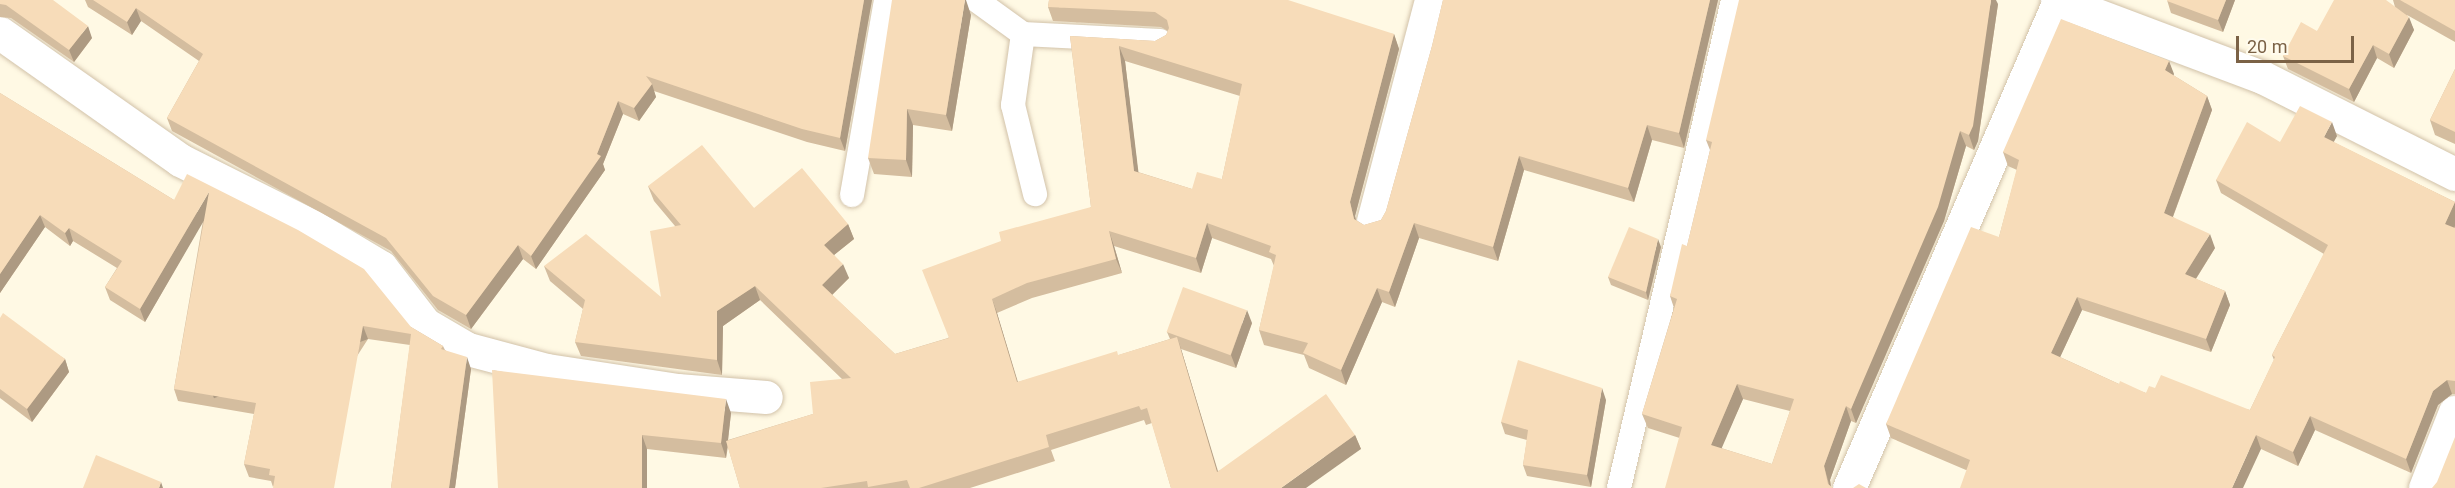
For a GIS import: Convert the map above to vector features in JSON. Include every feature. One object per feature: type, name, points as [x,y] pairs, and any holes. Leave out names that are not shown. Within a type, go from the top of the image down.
[{"type":"street","points":[[1373,220],[1431,0]]},
{"type":"street","points":[[1849,488],[2058,0],[2262,77],[2455,174]]},
{"type":"street","points":[[0,33],[180,160],[312,226],[381,267],[425,324],[468,349],[547,370],[677,390],[766,397]]},
{"type":"street","points":[[2425,488],[2455,412]]},
{"type":"lane","points":[[852,195],[886,0]]},
{"type":"lane","points":[[975,0],[1023,34],[1160,41]]},
{"type":"lane","points":[[1620,488],[1733,0]]},
{"type":"lane","points":[[1023,34],[1013,105],[1035,194]]},
{"type":"building","points":[[0,0],[53,0],[88,26],[69,50],[6,5],[0,4]]},
{"type":"building","points":[[93,0],[864,0],[840,138],[802,129],[646,76],[652,84],[634,108],[618,101],[597,154],[601,156],[531,256],[518,245],[466,315],[433,296],[386,238],[167,118],[203,54],[136,8],[127,22]]},
{"type":"building","points":[[892,0],[965,0],[946,115],[907,109],[906,160],[868,158]]},
{"type":"building","points":[[1049,0],[1288,0],[1394,34],[1350,202],[1354,219],[1364,225],[1381,220],[1386,211],[1443,0],[1710,0],[1679,133],[1647,125],[1628,188],[1519,156],[1493,247],[1414,223],[1389,292],[1377,288],[1341,370],[1303,353],[1308,343],[1259,330],[1276,255],[1269,252],[1271,246],[1207,223],[1196,258],[1109,231],[1116,259],[1027,283],[992,299],[1017,382],[1117,351],[1118,355],[1177,337],[1217,472],[1326,394],[1355,435],[1281,488],[1171,488],[1147,408],[1141,410],[1139,406],[1046,435],[1049,447],[919,488],[910,488],[907,480],[868,487],[867,481],[821,488],[740,488],[726,441],[813,414],[810,382],[851,378],[755,286],[717,311],[717,360],[575,342],[585,300],[544,266],[586,234],[661,297],[650,231],[681,225],[648,186],[702,145],[754,208],[802,168],[848,224],[824,245],[843,264],[822,285],[895,354],[949,338],[922,270],[1001,241],[999,232],[1091,207],[1070,36],[1155,41],[1166,35],[1169,28],[1167,20],[1155,12],[1048,7]],"holes":[[[1119,46],[1242,84],[1222,179],[1197,172],[1192,189],[1134,171]]]},
{"type":"building","points":[[1739,0],[1991,0],[1973,126],[1969,135],[1960,131],[1938,207],[1851,409],[1846,406],[1824,466],[1828,484],[1833,488],[1665,488],[1682,427],[1642,414],[1677,299],[1670,296],[1682,244],[1687,246],[1712,142],[1706,140]],"holes":[[[1737,384],[1794,399],[1772,464],[1711,445]]]},
{"type":"building","points":[[2167,0],[2226,0],[2218,20]]},
{"type":"building","points":[[2334,0],[2386,0],[2409,17],[2389,54],[2373,45],[2349,89],[2283,56],[2301,22],[2317,31]]},
{"type":"building","points":[[2400,0],[2455,0],[2455,31]]},
{"type":"building","points":[[2061,19],[2169,61],[2165,70],[2207,96],[2164,213],[2210,234],[2185,274],[2225,291],[2206,339],[2077,297],[2051,353],[2119,384],[2120,381],[2146,393],[2149,386],[2155,388],[2161,375],[2250,410],[2275,357],[2272,355],[2328,245],[2216,180],[2247,122],[2280,142],[2300,106],[2332,122],[2324,137],[2455,202],[2445,224],[2455,228],[2455,381],[2447,380],[2433,391],[2406,459],[2310,416],[2293,452],[2256,435],[2232,488],[1960,488],[1970,460],[1886,424],[1971,227],[1999,237],[2019,160],[2003,152]]},
{"type":"building","points":[[2455,69],[2455,132],[2430,120]]},
{"type":"building","points":[[0,93],[174,200],[187,174],[298,230],[364,269],[411,327],[443,346],[441,349],[467,357],[449,488],[391,488],[411,334],[363,326],[334,488],[273,488],[275,476],[269,475],[270,469],[244,464],[256,403],[174,389],[209,192],[140,309],[105,287],[122,261],[69,228],[65,233],[40,215],[0,274]]},
{"type":"building","points":[[1629,227],[1658,239],[1646,292],[1608,277]]},
{"type":"building","points":[[1183,287],[1247,310],[1230,355],[1167,332]]},
{"type":"building","points":[[3,313],[65,359],[27,409],[0,389],[0,318]]},
{"type":"building","points":[[1518,360],[1602,388],[1587,475],[1523,465],[1528,430],[1501,422]]},
{"type":"building","points":[[492,370],[726,399],[721,443],[642,435],[642,488],[498,488]]},
{"type":"building","points":[[2455,437],[2455,488],[2432,488],[2437,482]]},
{"type":"building","points":[[96,455],[161,482],[159,488],[83,488]]},
{"type":"building","points":[[1859,484],[1866,488],[1853,488]]}]
